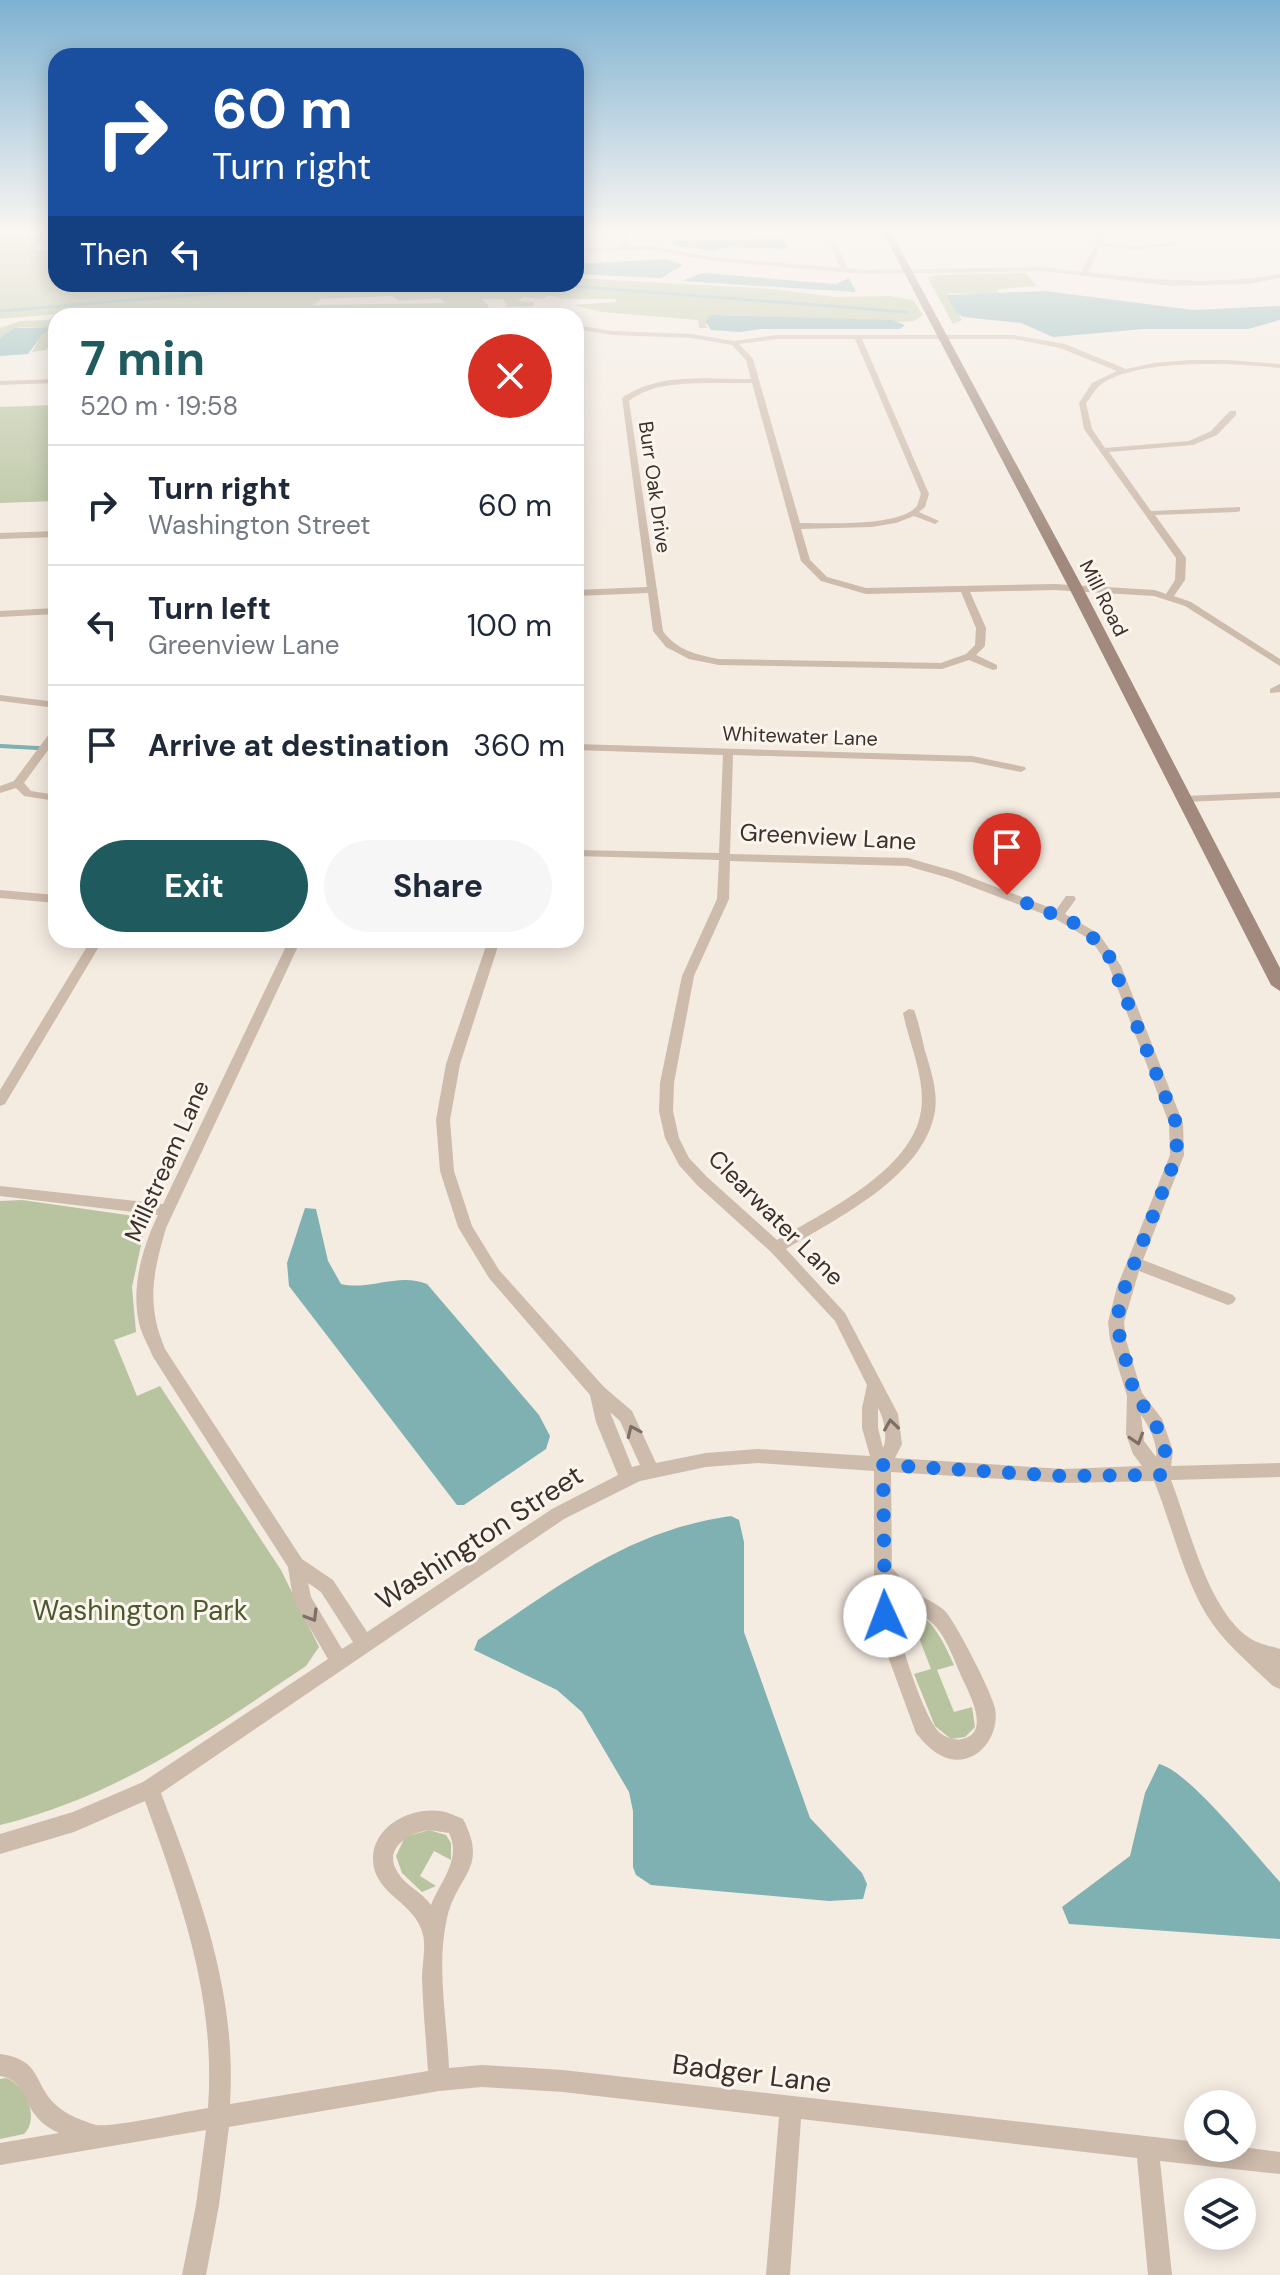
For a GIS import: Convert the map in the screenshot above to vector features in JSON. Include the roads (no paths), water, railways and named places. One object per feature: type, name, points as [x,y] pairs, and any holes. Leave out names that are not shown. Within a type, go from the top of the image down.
[{"type":"street","points":[[705,338],[734,343],[762,338]]},
{"type":"street","points":[[796,526],[874,524],[915,514],[923,507],[925,494],[858,338]]},
{"type":"street","name":"Mill Road","points":[[944,338],[1280,985]]},
{"type":"street","points":[[1013,338],[1044,342],[1124,371]]},
{"type":"street","points":[[734,343],[747,356],[806,561],[824,579],[866,591],[1127,588],[1169,596],[1188,604],[1280,663]]},
{"type":"street","points":[[1169,596],[1180,580],[1181,558],[1083,419],[1082,405],[1092,388],[1124,371],[1190,361],[1245,361],[1280,366]]},
{"type":"street","points":[[0,383],[48,381]]},
{"type":"street","name":"Burr Oak Drive","points":[[681,652],[664,642],[658,631],[625,400],[631,394],[662,384],[753,381]]},
{"type":"street","points":[[1105,450],[1190,443],[1214,433],[1233,413]]},
{"type":"street","points":[[1152,513],[1237,509]]},
{"type":"street","points":[[915,514],[935,521]]},
{"type":"street","points":[[0,536],[48,534]]},
{"type":"street","points":[[809,585],[824,579]]},
{"type":"street","points":[[584,593],[652,590]]},
{"type":"street","points":[[664,659],[681,652],[719,662],[918,668],[942,666],[969,656],[980,646],[982,635],[965,590]]},
{"type":"street","points":[[0,614],[48,611]]},
{"type":"street","points":[[969,656],[993,667]]},
{"type":"street","points":[[0,698],[48,704]]},
{"type":"street","points":[[0,790],[18,783],[48,743]]},
{"type":"street","name":"Whitewater Lane","points":[[584,747],[972,759],[1021,769]]},
{"type":"street","name":"Clearwater Lane","points":[[728,752],[723,899],[719,914],[701,942],[688,976],[667,1083],[666,1111],[672,1138],[684,1161],[776,1248],[840,1317],[867,1367],[874,1387],[868,1413],[870,1443],[883,1465]]},
{"type":"street","points":[[18,783],[28,794],[48,797]]},
{"type":"street","points":[[1185,799],[1280,795]]},
{"type":"street","name":"Greenview Lane","points":[[584,853],[908,862],[953,875],[1058,915],[1095,937],[1107,951],[1176,1123],[1177,1155],[1119,1304],[1116,1322],[1135,1396],[1132,1421],[1141,1452],[1161,1475],[1199,1587],[1229,1632],[1280,1680]]},
{"type":"street","points":[[0,894],[48,898]]},
{"type":"street","points":[[1058,915],[1070,899]]},
{"type":"street","points":[[0,1101],[92,948]]},
{"type":"street","name":"Millstream Lane","points":[[291,948],[167,1210],[148,1264],[144,1295],[148,1327],[174,1381],[296,1565],[327,1586],[365,1645]]},
{"type":"street","points":[[491,948],[453,1064],[443,1120],[447,1171],[465,1227],[494,1274],[598,1392],[626,1416],[650,1469],[627,1476],[604,1422],[598,1392]]},
{"type":"street","points":[[776,1248],[886,1177],[908,1156],[922,1135],[928,1110],[926,1082],[909,1013]]},
{"type":"street","points":[[0,1191],[167,1210]]},
{"type":"street","points":[[1136,1264],[1228,1299]]},
{"type":"street","name":"Washington Street","points":[[0,1844],[74,1822],[150,1789],[558,1514],[637,1474],[706,1460],[758,1456],[1063,1476],[1280,1470]]},
{"type":"street","points":[[883,1465],[884,1572],[888,1632],[923,1726],[934,1740],[950,1749],[966,1749],[980,1740],[986,1725],[985,1707],[957,1646],[939,1617],[907,1596],[884,1572]]},
{"type":"street","name":"Millstream Lane","points":[[296,1565],[302,1599],[340,1662]]},
{"type":"street","points":[[1245,1646],[1280,1658]]},
{"type":"street","points":[[150,1789],[196,1913],[214,1993],[218,2118],[209,2207],[194,2275]]},
{"type":"street","points":[[434,1935],[417,1903],[387,1876],[384,1862],[393,1835],[403,1825],[432,1818],[456,1826],[465,1849],[464,1863],[441,1904],[434,1935],[439,2080]]},
{"type":"street","points":[[0,2065],[12,2066],[26,2074],[46,2111],[63,2124],[95,2135]]},
{"type":"street","name":"Badger Lane","points":[[0,2154],[95,2135],[218,2118],[439,2080],[482,2076],[563,2081],[1280,2163]]},
{"type":"street","points":[[778,2275],[791,2107]]},
{"type":"street","points":[[1147,2148],[1160,2275]]},
{"type":"water","points":[[0,338],[40,338],[28,354],[0,356]]},
{"type":"water","points":[[305,1208],[316,1209],[328,1261],[341,1284],[352,1286],[406,1280],[427,1284],[539,1415],[550,1436],[546,1449],[464,1505],[457,1505],[289,1286],[287,1263]]},
{"type":"water","points":[[731,1516],[739,1520],[744,1542],[744,1632],[810,1818],[862,1873],[867,1884],[863,1899],[829,1901],[651,1885],[636,1875],[633,1867],[633,1811],[629,1792],[582,1712],[557,1690],[474,1650],[478,1640],[597,1563],[660,1534]]},
{"type":"water","points":[[1159,1764],[1187,1781],[1204,1797],[1280,1882],[1280,1939],[1069,1924],[1062,1907],[1130,1856],[1145,1793]]},
{"type":"waterway","points":[[22,747],[0,746],[48,749]]},
{"type":"park label","name":"Washington Park","points":[[140,1610]]}]
